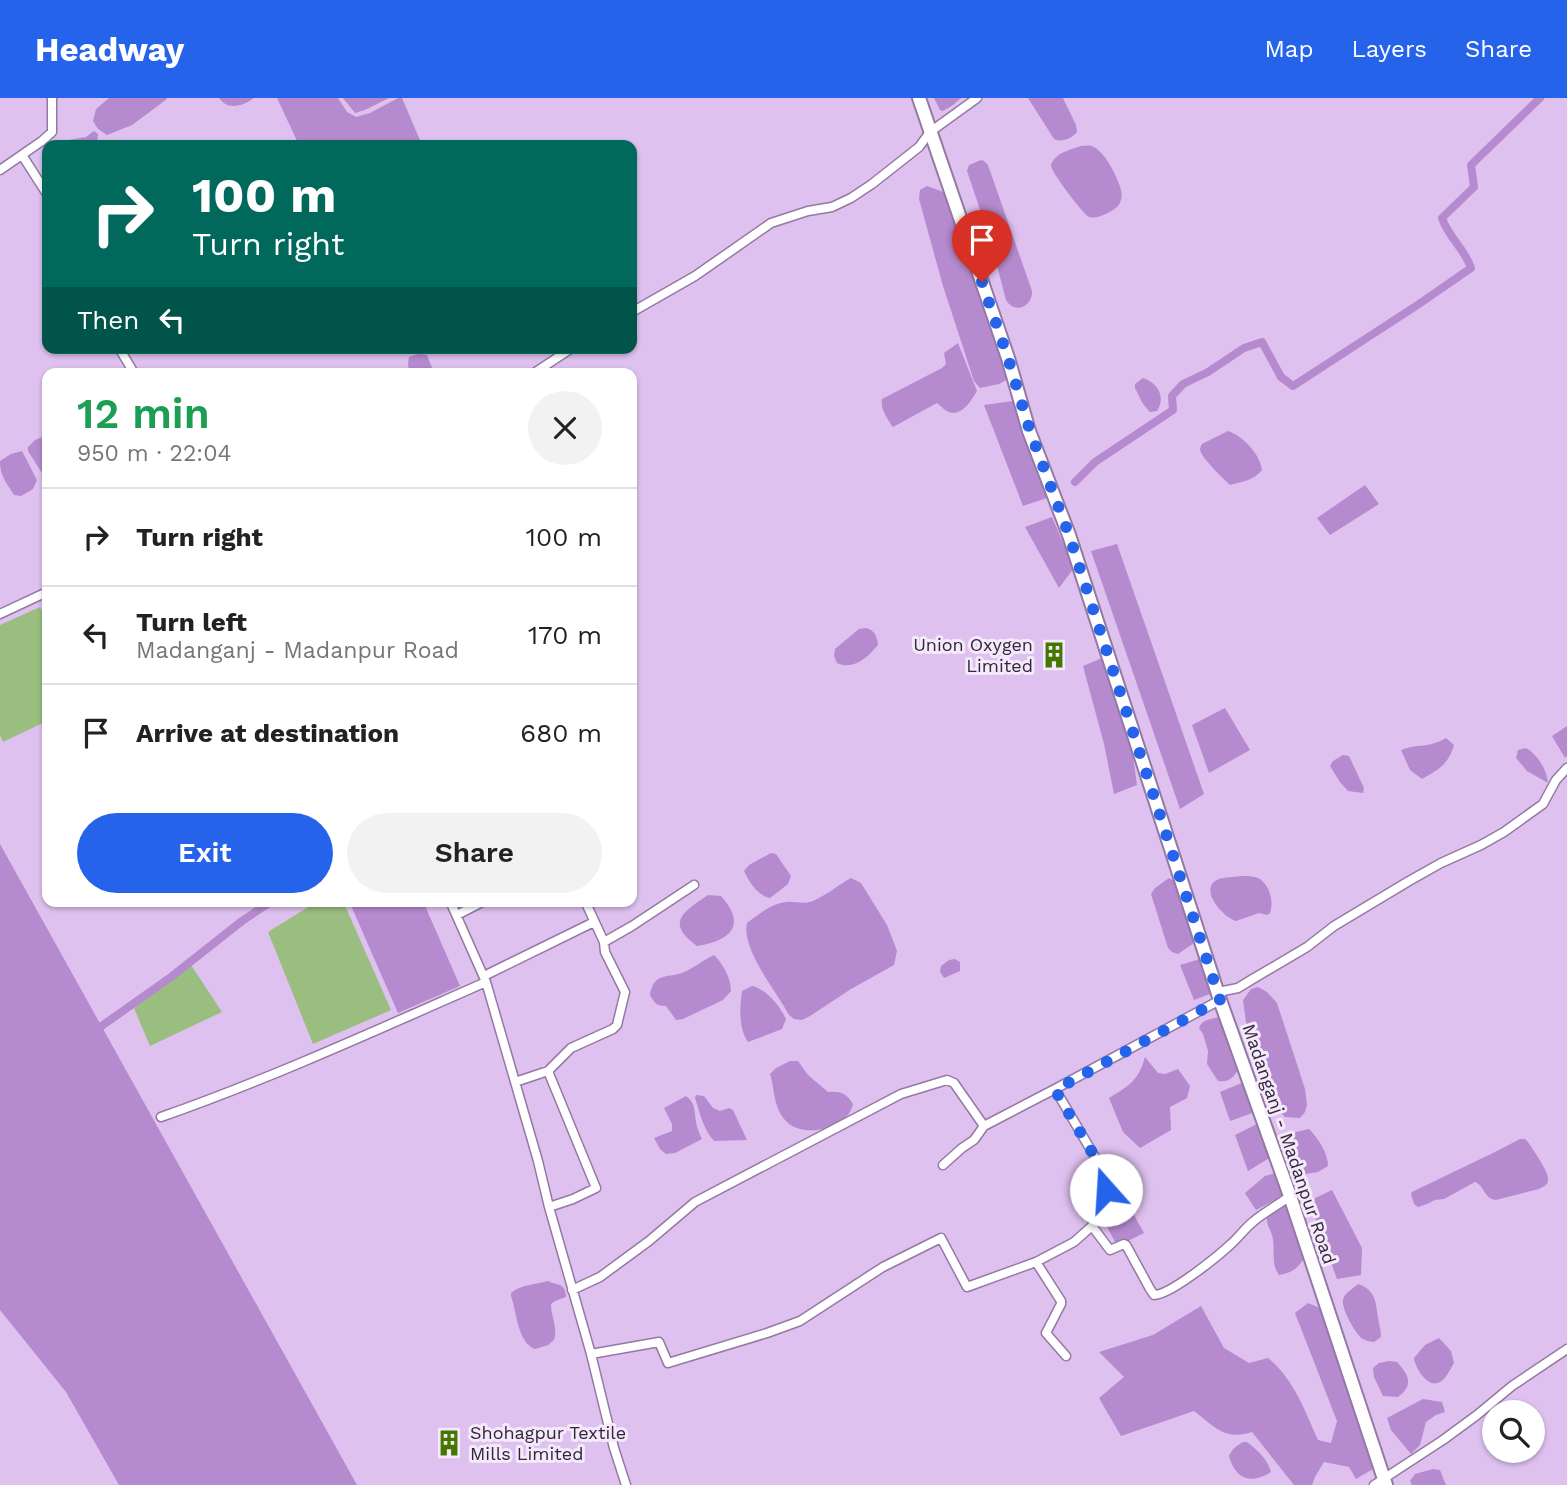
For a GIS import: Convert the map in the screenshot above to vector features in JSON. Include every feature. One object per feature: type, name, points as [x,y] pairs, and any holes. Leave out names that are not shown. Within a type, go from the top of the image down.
[{"type":"main road","name":"Madanganj - Madanpur Road","points":[[919,98],[1008,358],[1030,431],[1069,535],[1219,996],[1290,1196],[1382,1483]]},
{"type":"street","points":[[43,140],[52,132],[52,98]]},
{"type":"street","points":[[637,309],[695,276],[771,223],[851,198],[919,147],[930,132],[977,98]]},
{"type":"street","points":[[0,170],[42,141]]},
{"type":"street","points":[[22,155],[42,186]]},
{"type":"street","points":[[542,368],[563,354]]},
{"type":"street","points":[[0,614],[42,594]]},
{"type":"street","points":[[943,1165],[974,1140],[984,1126],[1055,1090],[1219,996],[1251,981],[1409,881],[1504,832],[1543,804],[1556,780],[1567,768]]},
{"type":"street","points":[[604,942],[694,885]]},
{"type":"street","points":[[453,907],[485,979],[538,1161],[626,1485]]},
{"type":"street","points":[[457,915],[472,907]]},
{"type":"street","points":[[515,1082],[548,1072],[571,1048],[614,1029],[618,1022],[625,992],[605,952],[604,942],[588,907]]},
{"type":"street","points":[[161,1117],[319,1056],[485,979],[594,922]]},
{"type":"street","points":[[548,1072],[596,1188],[549,1207]]},
{"type":"street","points":[[572,1290],[600,1277],[649,1241],[695,1202],[901,1094],[947,1080],[954,1083],[984,1126]]},
{"type":"street","points":[[591,1354],[659,1342],[668,1363],[767,1333],[800,1321],[883,1267],[941,1238],[967,1286],[1036,1262],[1074,1242],[1092,1226],[1106,1190],[1102,1169],[1055,1090]]},
{"type":"street","points":[[1092,1226],[1110,1250],[1126,1245],[1150,1289],[1158,1296],[1207,1264],[1254,1220],[1290,1196]]},
{"type":"street","points":[[1036,1262],[1061,1301],[1046,1333],[1066,1356]]},
{"type":"street","points":[[1382,1483],[1477,1415],[1521,1379],[1567,1349]]},
{"type":"green space","points":[[40,607],[42,612],[42,723],[3,742],[0,735],[0,625]]},
{"type":"green space","points":[[308,907],[346,907],[391,1010],[313,1044],[268,932]]},
{"type":"green space","points":[[191,965],[222,1012],[150,1046],[134,1008]]},
{"type":"shaded area","points":[[109,98],[167,99],[132,125],[107,135],[98,129],[93,121],[96,109]]},
{"type":"shaded area","points":[[219,98],[254,98],[231,106]]},
{"type":"shaded area","points":[[277,98],[338,98],[347,112],[356,117],[402,98],[420,140],[297,140]]},
{"type":"shaded area","points":[[343,98],[389,98],[355,113]]},
{"type":"shaded area","points":[[934,98],[961,98],[943,111]]},
{"type":"shaded area","points":[[1028,98],[1063,98],[1077,132],[1067,139],[1054,139]]},
{"type":"shaded area","points":[[94,131],[98,134],[97,140],[69,140],[86,137]]},
{"type":"shaded area","points":[[1081,146],[1092,146],[1102,153],[1121,190],[1118,206],[1096,217],[1089,217],[1081,209],[1051,166],[1058,155]]},
{"type":"shaded area","points":[[981,160],[988,165],[1032,291],[1030,301],[1023,307],[1014,307],[1006,300],[990,239],[967,171],[969,165]]},
{"type":"shaded area","points":[[927,186],[946,193],[1010,378],[999,384],[980,388],[974,381],[943,286],[919,199],[920,190]]},
{"type":"shaded area","points":[[958,343],[977,391],[968,404],[955,413],[945,410],[937,403],[893,427],[883,409],[882,399],[942,368],[946,364],[944,353]]},
{"type":"shaded area","points":[[427,355],[432,368],[408,368],[409,357]]},
{"type":"shaded area","points":[[1143,378],[1153,383],[1159,391],[1161,401],[1157,411],[1150,412],[1135,388],[1135,384]]},
{"type":"shaded area","points":[[1013,401],[1022,418],[1050,497],[1023,506],[984,405]]},
{"type":"shaded area","points":[[1228,431],[1250,446],[1262,470],[1251,479],[1230,485],[1208,462],[1200,449],[1202,444]]},
{"type":"shaded area","points":[[42,437],[42,473],[28,451],[28,447]]},
{"type":"shaded area","points":[[22,451],[37,480],[33,489],[21,496],[14,495],[6,482],[0,461]]},
{"type":"shaded area","points":[[1365,485],[1379,504],[1330,535],[1317,518]]},
{"type":"shaded area","points":[[1052,517],[1074,568],[1059,588],[1025,527]]},
{"type":"shaded area","points":[[1117,544],[1204,794],[1180,809],[1091,551]]},
{"type":"shaded area","points":[[866,628],[875,634],[878,645],[865,658],[854,664],[837,663],[835,649],[859,629]]},
{"type":"shaded area","points":[[1102,658],[1111,669],[1130,735],[1137,785],[1114,794],[1083,666]]},
{"type":"shaded area","points":[[1225,708],[1250,750],[1209,773],[1192,725]]},
{"type":"shaded area","points":[[1567,726],[1567,756],[1565,758],[1552,736]]},
{"type":"shaded area","points":[[1446,738],[1454,745],[1442,766],[1422,779],[1410,770],[1401,750],[1433,744]]},
{"type":"shaded area","points":[[1526,748],[1541,763],[1548,783],[1527,771],[1516,758],[1518,750]]},
{"type":"shaded area","points":[[1343,755],[1349,756],[1364,788],[1363,793],[1348,791],[1330,766]]},
{"type":"shaded area","points":[[0,844],[357,1485],[119,1485],[66,1392],[0,1310]]},
{"type":"shaded area","points":[[771,853],[776,854],[791,876],[788,884],[770,898],[751,884],[744,871],[749,865]]},
{"type":"shaded area","points":[[851,878],[861,883],[887,925],[897,951],[894,965],[810,1016],[802,1020],[794,1019],[754,957],[749,945],[747,923],[781,903],[813,901]]},
{"type":"shaded area","points":[[1169,878],[1176,882],[1196,939],[1178,954],[1168,948],[1151,894]]},
{"type":"shaded area","points":[[1222,878],[1258,878],[1263,882],[1269,890],[1270,913],[1259,913],[1236,921],[1224,914],[1214,902],[1210,888],[1213,883]]},
{"type":"shaded area","points":[[708,895],[721,896],[729,906],[734,923],[726,936],[697,946],[682,931],[681,918]]},
{"type":"shaded area","points":[[352,907],[426,907],[460,986],[398,1013]]},
{"type":"shaded area","points":[[714,955],[726,972],[731,986],[731,991],[723,1000],[676,1020],[666,1006],[658,1005],[653,1000],[650,995],[658,979],[684,972]]},
{"type":"shaded area","points":[[1203,958],[1210,994],[1194,1000],[1180,965]]},
{"type":"shaded area","points":[[955,959],[960,962],[960,971],[944,978],[940,972],[941,966]]},
{"type":"shaded area","points":[[752,986],[772,999],[786,1019],[782,1029],[748,1042],[741,1024],[741,1004],[742,991]]},
{"type":"shaded area","points":[[1258,987],[1277,1003],[1305,1089],[1307,1105],[1300,1118],[1285,1117],[1280,1111],[1259,1062],[1246,1022],[1243,1000],[1251,989]]},
{"type":"shaded area","points":[[1219,1017],[1223,1019],[1240,1066],[1232,1078],[1226,1081],[1218,1081],[1207,1064],[1208,1051],[1199,1028],[1204,1022]]},
{"type":"shaded area","points":[[1145,1057],[1158,1073],[1165,1074],[1178,1069],[1190,1086],[1187,1098],[1170,1107],[1171,1130],[1140,1148],[1123,1132],[1109,1098],[1132,1082]]},
{"type":"shaded area","points":[[790,1061],[798,1061],[808,1075],[828,1092],[840,1092],[848,1097],[853,1104],[843,1120],[824,1129],[813,1130],[793,1126],[785,1120],[776,1104],[770,1074]]},
{"type":"shaded area","points":[[1244,1082],[1258,1111],[1230,1121],[1220,1092]]},
{"type":"shaded area","points":[[696,1095],[704,1096],[713,1108],[720,1111],[729,1108],[733,1110],[747,1140],[714,1141],[702,1121]]},
{"type":"shaded area","points":[[686,1096],[693,1104],[702,1139],[675,1153],[666,1154],[654,1138],[672,1131],[672,1124],[664,1108]]},
{"type":"shaded area","points":[[1259,1123],[1271,1157],[1248,1171],[1235,1135]]},
{"type":"shaded area","points":[[1309,1129],[1322,1146],[1328,1166],[1318,1172],[1306,1174],[1294,1159],[1290,1140],[1296,1132]]},
{"type":"shaded area","points":[[1520,1139],[1528,1142],[1544,1167],[1548,1181],[1544,1186],[1496,1200],[1489,1197],[1475,1182],[1444,1199],[1418,1207],[1414,1204],[1412,1192]]},
{"type":"shaded area","points":[[1279,1172],[1286,1194],[1256,1210],[1245,1193],[1265,1176]]},
{"type":"shaded area","points":[[1332,1190],[1362,1248],[1361,1275],[1337,1279],[1309,1201]]},
{"type":"shaded area","points":[[1126,1201],[1144,1233],[1122,1244],[1116,1244],[1104,1221],[1116,1206]]},
{"type":"shaded area","points":[[1287,1205],[1306,1255],[1295,1269],[1279,1275],[1267,1218],[1273,1211]]},
{"type":"shaded area","points":[[548,1281],[562,1286],[566,1297],[551,1304],[554,1340],[535,1349],[524,1340],[518,1326],[511,1293],[524,1286]]},
{"type":"shaded area","points":[[1358,1284],[1372,1293],[1376,1302],[1381,1337],[1374,1342],[1360,1337],[1344,1309],[1344,1297]]},
{"type":"shaded area","points":[[1308,1303],[1325,1310],[1369,1439],[1365,1444],[1373,1469],[1356,1479],[1349,1467],[1324,1462],[1312,1485],[1294,1485],[1252,1432],[1234,1435],[1227,1433],[1214,1427],[1194,1411],[1121,1436],[1099,1398],[1124,1377],[1099,1352],[1153,1335],[1201,1306],[1224,1348],[1249,1363],[1268,1358],[1277,1366],[1298,1396],[1318,1440],[1331,1443],[1337,1421],[1295,1313]]},
{"type":"shaded area","points":[[1439,1338],[1451,1351],[1454,1363],[1445,1378],[1431,1383],[1423,1376],[1414,1358],[1425,1345]]},
{"type":"shaded area","points":[[1397,1362],[1408,1380],[1406,1388],[1398,1397],[1383,1396],[1374,1377],[1373,1368],[1379,1363]]},
{"type":"shaded area","points":[[1423,1399],[1442,1402],[1445,1412],[1426,1422],[1420,1445],[1411,1454],[1391,1430],[1387,1418]]},
{"type":"shaded area","points":[[1247,1442],[1262,1455],[1271,1472],[1251,1479],[1235,1470],[1229,1456],[1234,1448]]},
{"type":"shaded area","points":[[1440,1470],[1446,1485],[1412,1485],[1410,1481],[1415,1474]]},
{"type":"waterway","points":[[1075,482],[1095,462],[1173,410],[1172,396],[1183,384],[1208,372],[1244,348],[1262,342],[1281,377],[1293,386],[1471,268],[1442,218],[1474,187],[1471,165],[1540,98]]},
{"type":"waterway","points":[[93,1032],[263,907]]},
{"type":"place","name":"Union Oxygen Limited","points":[[1054,655]]},
{"type":"place","name":"Shohagpur Textile Mills Limited","points":[[449,1443]]},
{"type":"route","points":[[982,282],[1030,431],[1069,535],[1220,1000],[1055,1090],[1102,1169],[1106,1190]]}]
